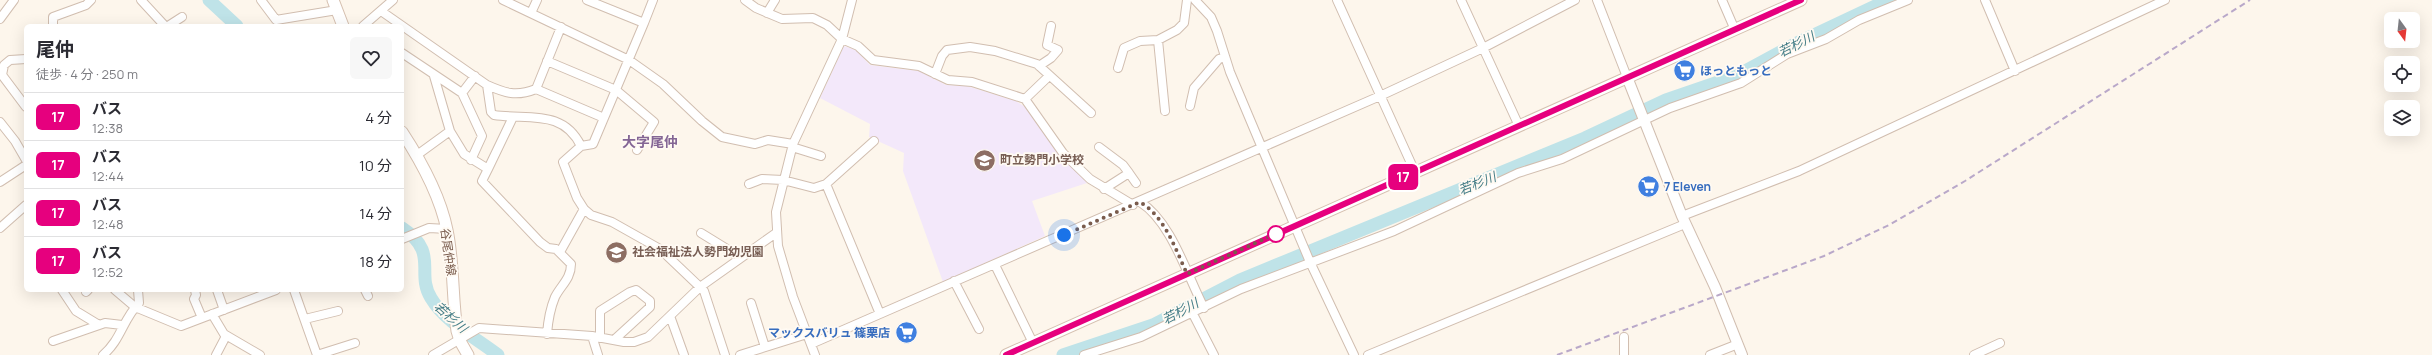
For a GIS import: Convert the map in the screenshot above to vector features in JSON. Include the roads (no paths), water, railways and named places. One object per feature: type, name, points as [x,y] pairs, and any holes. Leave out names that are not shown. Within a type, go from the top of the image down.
[{"type":"main road","points":[[1006,355],[1801,0]]},
{"type":"main road","points":[[335,5],[342,24]]},
{"type":"main road","name":"谷尾仲線","points":[[404,135],[417,155],[447,228],[455,318],[468,355]]},
{"type":"street","points":[[0,19],[14,0]]},
{"type":"street","points":[[53,24],[52,17],[86,5],[91,0]]},
{"type":"street","points":[[141,0],[165,24]]},
{"type":"street","points":[[261,0],[273,22],[335,5]]},
{"type":"street","points":[[365,24],[393,0]]},
{"type":"street","points":[[503,0],[629,60],[663,84],[702,122],[722,136],[755,144],[768,140],[821,156]]},
{"type":"street","points":[[531,13],[537,0]]},
{"type":"street","points":[[587,0],[644,23]]},
{"type":"street","points":[[653,0],[594,144],[581,146],[563,162],[577,198],[584,209],[591,215],[612,222],[660,249],[704,291],[725,355]]},
{"type":"street","points":[[745,0],[782,19],[813,18],[827,25],[842,39],[858,46],[873,60],[919,66],[948,80],[972,82],[1025,99],[1063,153],[1090,179],[1104,189],[1150,208],[1166,229],[1204,308]]},
{"type":"street","points":[[767,12],[775,0]]},
{"type":"street","points":[[815,355],[793,297],[776,233],[776,212],[792,146],[842,39],[852,0]]},
{"type":"street","points":[[1118,68],[1124,48],[1140,41],[1158,40],[1177,30],[1184,23],[1186,0]]},
{"type":"street","points":[[1195,0],[1211,18],[1225,57],[1296,225],[1310,262],[1354,355]]},
{"type":"street","points":[[1336,0],[1415,172]]},
{"type":"street","points":[[1461,0],[1519,126]]},
{"type":"street","points":[[811,344],[954,281],[995,265],[1262,146],[1380,96],[1483,48],[1575,0]]},
{"type":"street","points":[[1597,0],[1643,121],[1683,220],[1715,287],[1742,355]]},
{"type":"street","points":[[1722,0],[1735,30]]},
{"type":"street","points":[[1088,354],[1141,337],[1193,314],[1241,289],[1394,231],[1518,174],[1562,159],[1670,108],[1741,83],[1787,54],[1826,39],[1859,20],[1908,0]]},
{"type":"street","points":[[1985,0],[2015,71]]},
{"type":"street","points":[[1368,355],[1799,171],[2165,0]]},
{"type":"street","points":[[380,12],[398,24]]},
{"type":"street","points":[[170,24],[182,17]]},
{"type":"street","points":[[1039,66],[1051,58],[1058,50],[1047,45],[1051,26]]},
{"type":"street","points":[[536,89],[561,27]]},
{"type":"street","points":[[404,28],[487,84],[512,94],[524,94],[536,89],[604,118]]},
{"type":"street","points":[[1158,40],[1165,111]]},
{"type":"street","points":[[935,74],[942,56],[947,50],[970,47],[995,51],[1039,66],[1091,113]]},
{"type":"street","points":[[404,54],[434,76],[462,92],[482,136],[472,160]]},
{"type":"street","points":[[1190,106],[1194,88],[1219,59],[1225,57]]},
{"type":"street","points":[[24,59],[10,60],[4,65],[2,75],[24,104]]},
{"type":"street","points":[[547,61],[616,90],[654,122],[638,150]]},
{"type":"street","points":[[434,76],[450,131],[464,154],[488,169]]},
{"type":"street","points":[[462,92],[475,76]]},
{"type":"street","points":[[1025,99],[1049,76]]},
{"type":"street","points":[[487,84],[491,112],[513,117],[555,119],[575,133],[581,146]]},
{"type":"street","points":[[513,117],[482,180],[540,242],[560,252],[570,264],[570,273],[556,296],[548,318],[547,334]]},
{"type":"street","points":[[0,122],[16,141],[24,156]]},
{"type":"street","points":[[417,155],[450,131]]},
{"type":"street","points":[[749,184],[762,179],[783,180],[814,188],[826,184],[874,141]]},
{"type":"street","points":[[1100,147],[1123,165],[1136,183]]},
{"type":"street","points":[[0,182],[24,166]]},
{"type":"street","points":[[1104,189],[1129,173]]},
{"type":"street","points":[[826,184],[880,314]]},
{"type":"street","points":[[0,228],[24,207]]},
{"type":"street","points":[[560,252],[584,209]]},
{"type":"street","points":[[404,238],[429,228],[447,228]]},
{"type":"street","points":[[701,233],[713,242],[740,257]]},
{"type":"street","points":[[433,355],[461,336],[479,328],[596,337],[624,342],[641,341],[700,287],[740,257],[776,233]]},
{"type":"street","points":[[995,265],[1033,343]]},
{"type":"street","points":[[954,281],[979,329]]},
{"type":"street","points":[[598,355],[596,337],[600,311],[630,292],[636,290],[650,301],[650,307],[614,340]]},
{"type":"street","points":[[63,292],[76,310],[99,325]]},
{"type":"street","points":[[117,292],[135,307],[181,326],[271,292]]},
{"type":"street","points":[[103,355],[120,336],[122,325],[130,311],[139,303],[138,292]]},
{"type":"street","points":[[196,292],[194,299],[202,318]]},
{"type":"street","points":[[218,292],[224,310]]},
{"type":"street","points":[[295,292],[317,355],[355,343]]},
{"type":"street","points":[[751,303],[765,347]]},
{"type":"street","points":[[304,319],[338,311]]},
{"type":"street","points":[[212,314],[226,336],[260,355]]},
{"type":"street","points":[[1193,314],[1214,355]]},
{"type":"street","points":[[670,316],[684,355]]},
{"type":"street","points":[[53,341],[99,325],[112,322],[122,325]]},
{"type":"street","points":[[740,355],[807,334]]},
{"type":"street","points":[[216,355],[226,336]]},
{"type":"street","points":[[1624,337],[1624,355]]},
{"type":"street","points":[[1974,355],[2000,343]]},
{"type":"street","points":[[1710,355],[1738,344]]},
{"type":"waterway","name":"若杉川","points":[[209,0],[235,24]]},
{"type":"waterway","name":"若杉川","points":[[1063,355],[1153,325],[1240,280],[1585,138],[1666,100],[1736,76],[1795,44],[1888,0]]},
{"type":"waterway","name":"若杉川","points":[[404,230],[414,237],[424,254],[425,280],[427,289],[437,307],[444,315],[498,355]]},
{"type":"railway","points":[[1557,355],[1824,256],[1889,225],[1965,181],[2250,0]]},
{"type":"place","name":"ほっともっと","points":[[1684,71]]},
{"type":"place","name":"町立勢門小学校","points":[[984,160]]},
{"type":"place","name":"7 Eleven","points":[[1649,187]]},
{"type":"place","name":"社会福祉法人勢門幼児園","points":[[617,252]]},
{"type":"place","name":"マックスバリュ 篠栗店","points":[[906,333]]},
{"type":"district","name":"大字尾仲","points":[[650,142]]}]
